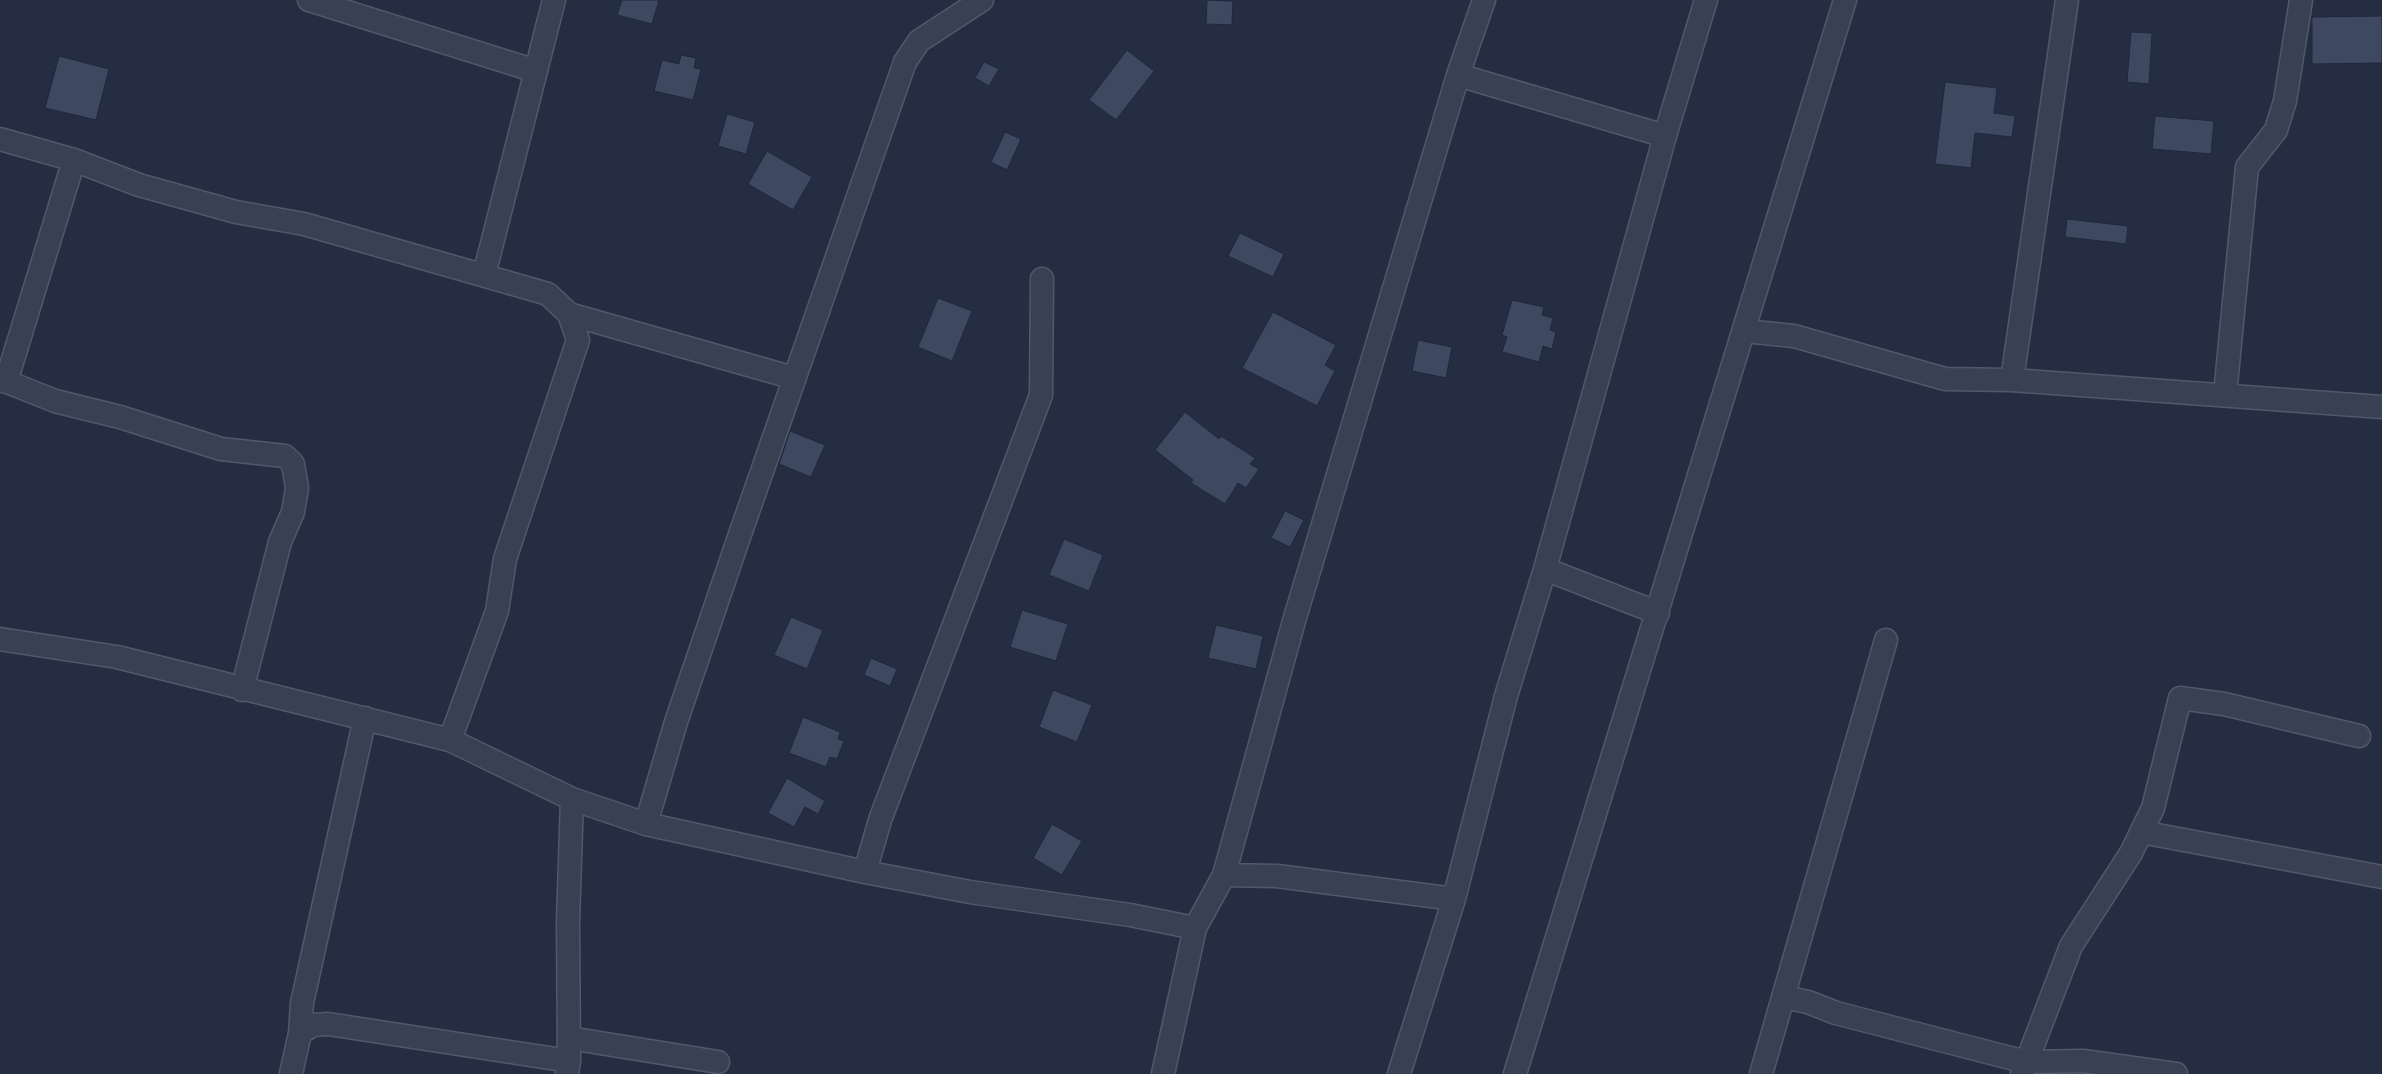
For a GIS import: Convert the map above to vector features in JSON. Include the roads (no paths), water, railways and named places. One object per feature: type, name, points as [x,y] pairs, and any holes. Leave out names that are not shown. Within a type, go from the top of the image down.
[{"type":"street","points":[[309,0],[536,71]]},
{"type":"street","points":[[484,275],[554,0]]},
{"type":"street","points":[[646,824],[692,677],[905,62],[919,41],[982,0]]},
{"type":"street","points":[[1163,1074],[1195,928],[1224,875],[1294,621],[1458,75],[1484,0]]},
{"type":"street","points":[[1398,1074],[1454,899],[1506,696],[1545,569],[1665,136],[1706,0]]},
{"type":"street","points":[[1515,1074],[1845,0]]},
{"type":"street","points":[[2012,380],[2067,0]]},
{"type":"street","points":[[2225,395],[2247,167],[2276,130],[2285,101],[2301,0]]},
{"type":"street","points":[[1458,75],[1665,136]]},
{"type":"street","points":[[0,139],[74,160],[139,185],[236,212],[304,224],[548,294],[568,314],[578,340],[505,558],[497,611],[450,740]]},
{"type":"street","points":[[74,160],[3,380],[55,401],[120,417],[221,449],[285,456],[293,464],[298,488],[292,512],[280,542],[242,690]]},
{"type":"street","points":[[865,872],[880,820],[1041,395],[1042,278]]},
{"type":"street","points":[[568,314],[794,378]]},
{"type":"street","points":[[1744,331],[1794,336],[1945,379],[2012,380],[2382,407]]},
{"type":"street","points":[[1545,569],[1658,613]]},
{"type":"street","points":[[0,638],[117,656],[242,690],[366,718],[450,740],[572,799],[646,824],[865,872],[970,892],[1130,915],[1195,928]]},
{"type":"street","points":[[1762,1074],[1886,640]]},
{"type":"street","points":[[2024,1068],[2039,1036],[2071,946],[2131,853],[2153,808],[2180,698],[2224,704],[2360,736]]},
{"type":"street","points":[[291,1074],[300,1033],[302,1003],[366,718]]},
{"type":"street","points":[[300,1033],[314,1025],[328,1024],[568,1067],[568,922],[572,799]]},
{"type":"street","points":[[2141,832],[2382,877]]},
{"type":"street","points":[[1224,875],[1277,876],[1454,899]]},
{"type":"street","points":[[1784,997],[1808,1002],[1836,1013],[2024,1068],[2083,1061],[2176,1074]]},
{"type":"street","points":[[569,1038],[718,1062]]}]
